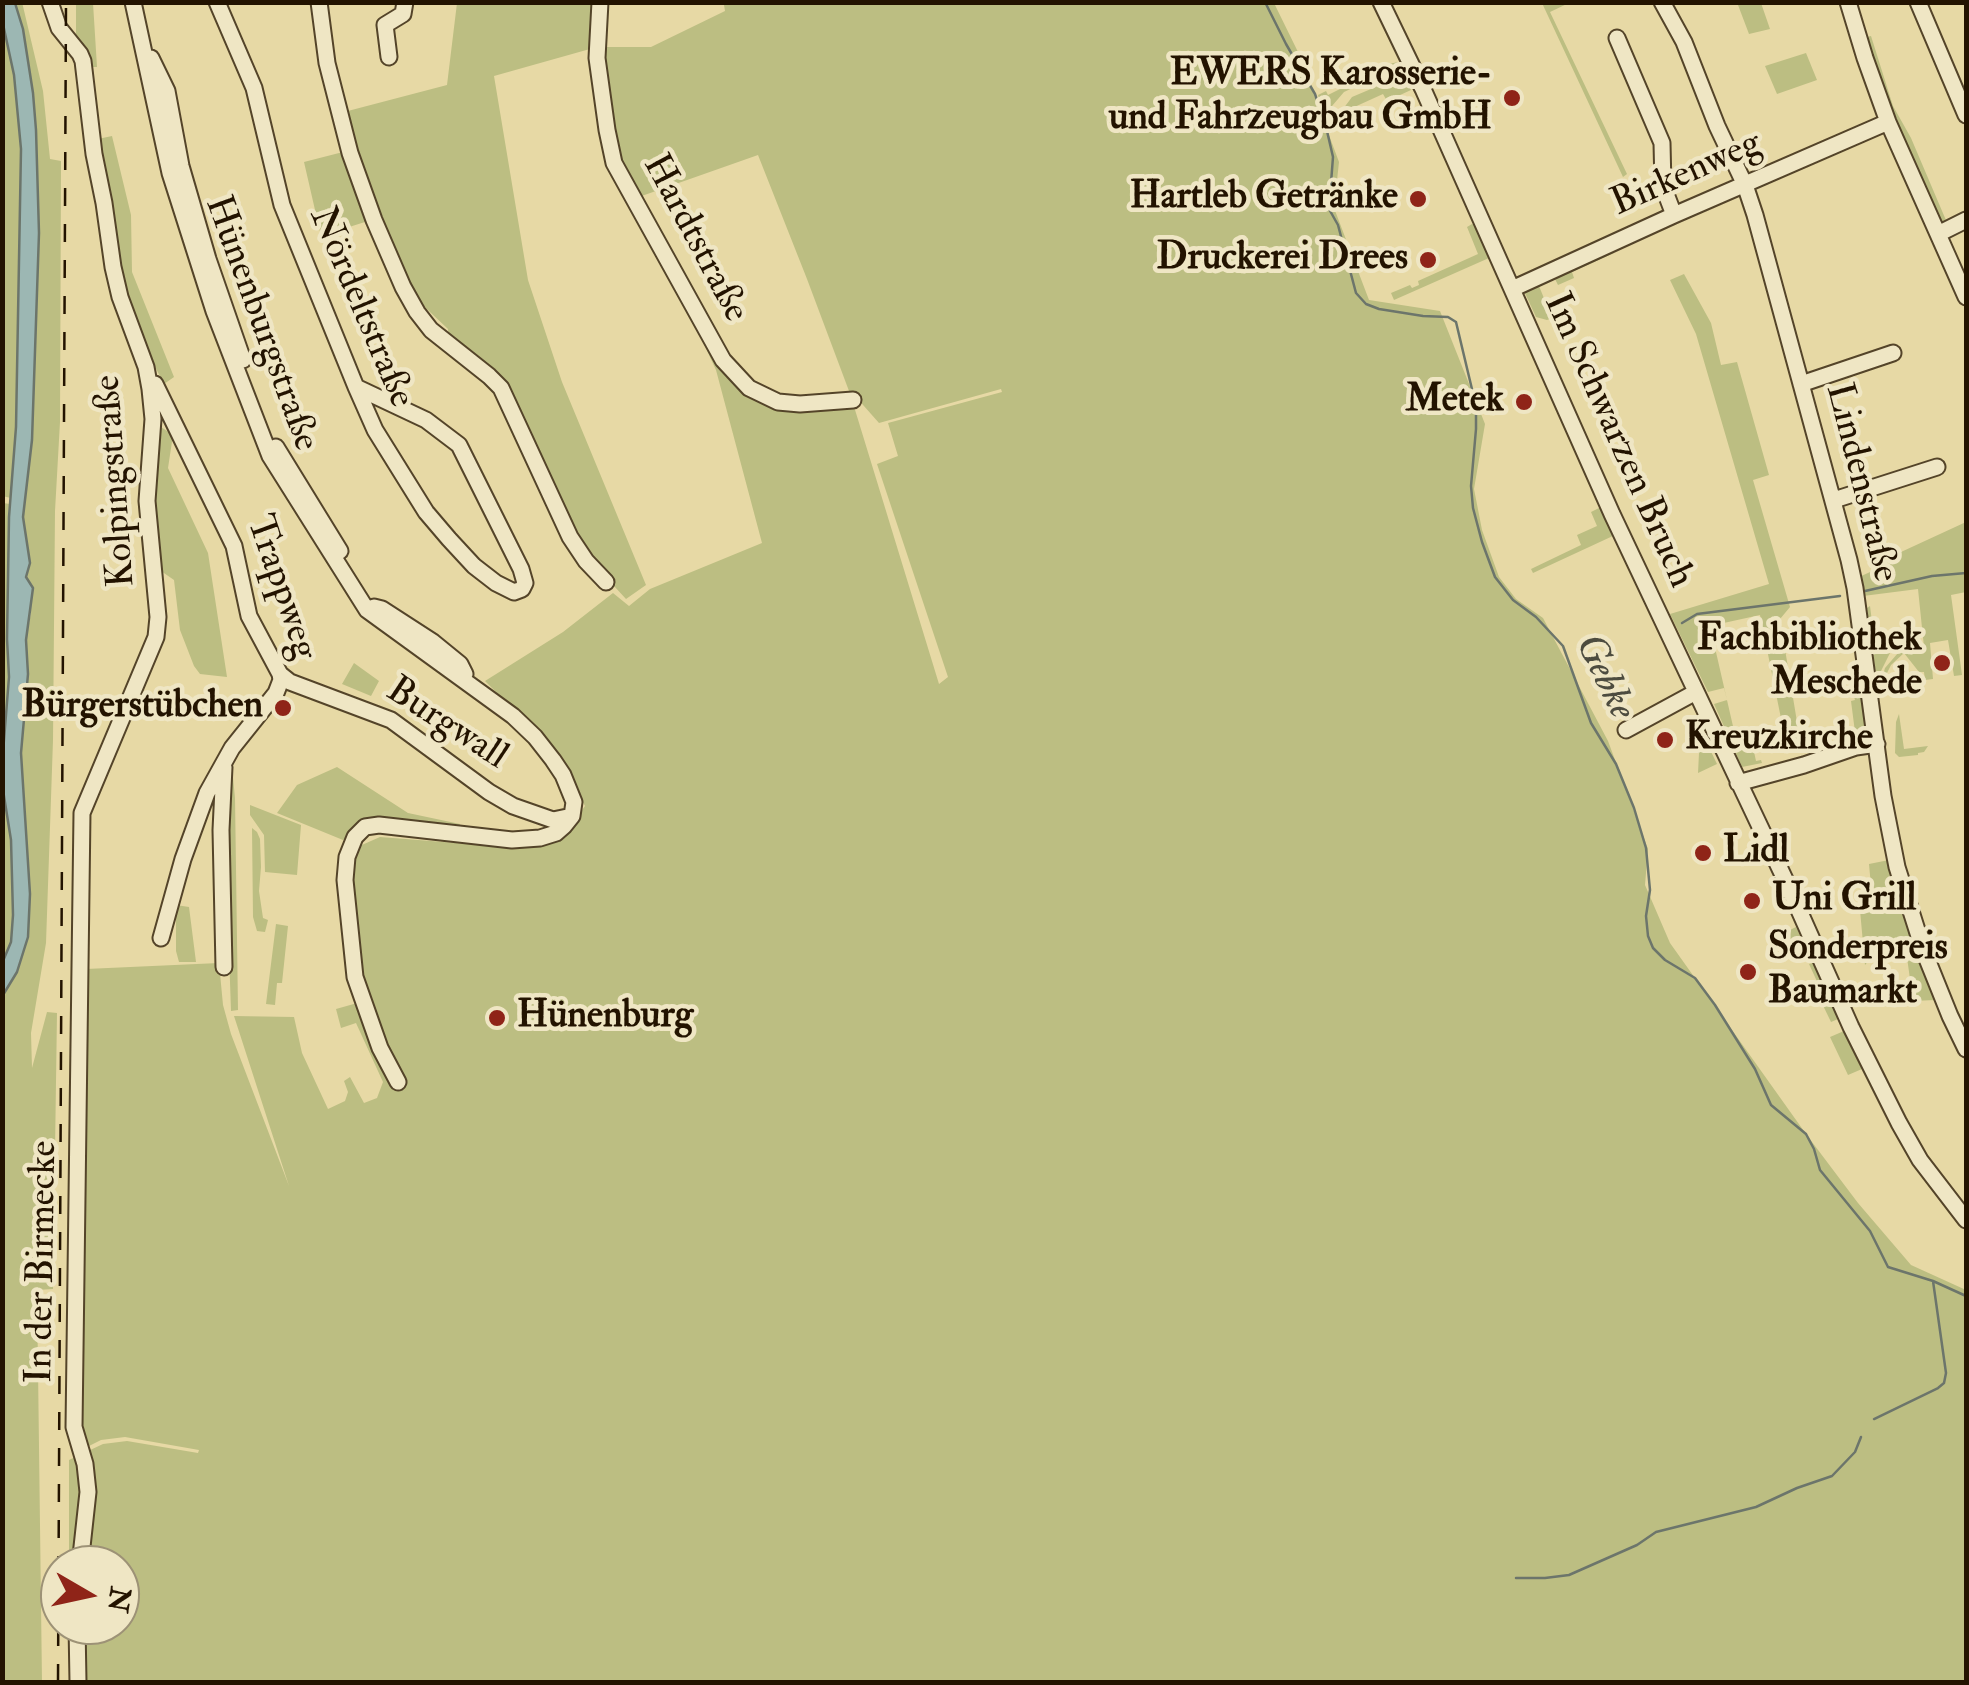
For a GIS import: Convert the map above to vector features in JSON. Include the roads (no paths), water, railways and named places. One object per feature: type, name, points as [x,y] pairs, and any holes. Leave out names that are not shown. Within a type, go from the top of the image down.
[{"type":"street","name":"Kolpingstraße","points":[[50,2],[59,28],[82,57],[94,154],[120,297],[146,367],[153,404],[147,501],[158,626],[83,807],[80,956]]},
{"type":"street","name":"Hünenburgstraße","points":[[133,2],[170,173],[256,426],[285,482],[383,623],[513,716],[548,753],[571,792],[574,806],[572,816],[555,826]]},
{"type":"street","name":"Nördeltstraße","points":[[217,2],[254,88],[282,206],[356,387],[382,444],[431,520],[474,566],[512,590],[522,590],[525,583],[521,568],[459,446],[426,420],[356,387]]},
{"type":"street","points":[[319,2],[329,72],[350,154],[403,286],[430,330],[501,388],[570,537],[606,582]]},
{"type":"street","name":"Hardtstraße","points":[[600,2],[597,58],[614,162],[723,360],[749,388],[778,402],[853,400]]},
{"type":"street","name":"Im Schwarzen Bruch","points":[[1381,2],[1612,514],[1851,1027],[1920,1160],[1966,1220]]},
{"type":"street","name":"Lindenstraße","points":[[1662,2],[1684,42],[1755,216],[1855,588],[1890,836],[1906,897],[1946,1007],[1966,1049]]},
{"type":"street","points":[[1848,2],[1888,122],[1966,297]]},
{"type":"street","points":[[1918,2],[1966,115]]},
{"type":"street","points":[[390,57],[385,25],[410,10]]},
{"type":"street","points":[[1617,38],[1662,143],[1663,186],[1674,214]]},
{"type":"street","name":"Birkenweg","points":[[1512,289],[1888,122]]},
{"type":"street","points":[[1938,234],[1966,220]]},
{"type":"street","points":[[1801,384],[1893,353]]},
{"type":"street","name":"Trappweg","points":[[146,367],[228,532],[249,616],[280,674],[276,693],[240,735],[207,793],[192,828],[161,938]]},
{"type":"street","points":[[1834,500],[1937,467]]},
{"type":"street","name":"Burgwall","points":[[280,674],[286,680],[392,720],[504,802],[555,826]]},
{"type":"street","points":[[276,693],[302,686]]},
{"type":"street","points":[[1626,730],[1696,692]]},
{"type":"street","points":[[1738,784],[1876,744]]},
{"type":"street","points":[[224,967],[221,830],[226,758]]},
{"type":"street","points":[[398,1082],[380,1048],[355,976],[345,875],[355,837],[365,827],[378,824],[512,840],[540,838],[555,826]]},
{"type":"street","name":"In der Birmecke","points":[[80,956],[74,1427],[86,1464],[88,1492],[82,1545]]},
{"type":"street","points":[[77,1645],[78,1682]]},
{"type":"water","points":[[2,3],[15,3],[33,93],[39,233],[32,440],[23,517],[30,563],[26,577],[33,588],[26,640],[28,674],[21,753],[30,894],[28,937],[17,972],[3,995],[3,961],[11,942],[13,915],[11,840],[2,765],[9,677],[9,517],[16,427],[21,149]]},
{"type":"waterway","name":"Gebke","points":[[1265,2],[1315,94],[1327,131],[1333,157],[1329,209],[1338,225],[1356,293],[1366,304],[1379,309],[1448,317],[1456,322],[1476,406],[1471,486],[1482,542],[1495,577],[1513,600],[1536,617],[1563,646],[1591,723],[1616,764],[1646,848],[1650,890],[1646,916],[1653,948],[1695,978],[1715,1005],[1755,1069],[1771,1105],[1806,1134],[1820,1170],[1870,1231],[1888,1267],[1966,1296]]},
{"type":"waterway","points":[[1865,591],[1932,576],[1966,573]]},
{"type":"waterway","points":[[1682,623],[1697,614],[1840,596]]},
{"type":"waterway","points":[[1874,1419],[1944,1383],[1946,1373],[1933,1281]]},
{"type":"waterway","points":[[1516,1578],[1569,1575],[1637,1545],[1656,1532],[1756,1507],[1832,1476],[1855,1452],[1861,1437]]},
{"type":"railway","points":[[58,1682],[66,2]]},
{"type":"place","name":"EWERS Karosserie- und Fahrzeugbau GmbH","points":[[1512,98]]},
{"type":"place","name":"Hartleb Getränke","points":[[1418,199]]},
{"type":"place","name":"Druckerei Drees","points":[[1428,260]]},
{"type":"place","name":"Metek","points":[[1524,402]]},
{"type":"place","name":"Fachbibliothek Meschede","points":[[1942,663]]},
{"type":"place","name":"Bürgerstübchen","points":[[283,708]]},
{"type":"place","name":"Kreuzkirche","points":[[1665,740]]},
{"type":"place","name":"Lidl","points":[[1703,853]]},
{"type":"place","name":"Uni Grill","points":[[1752,901]]},
{"type":"place","name":"Sonderpreis Baumarkt","points":[[1748,972]]},
{"type":"place","name":"Hünenburg","points":[[497,1018]]}]
